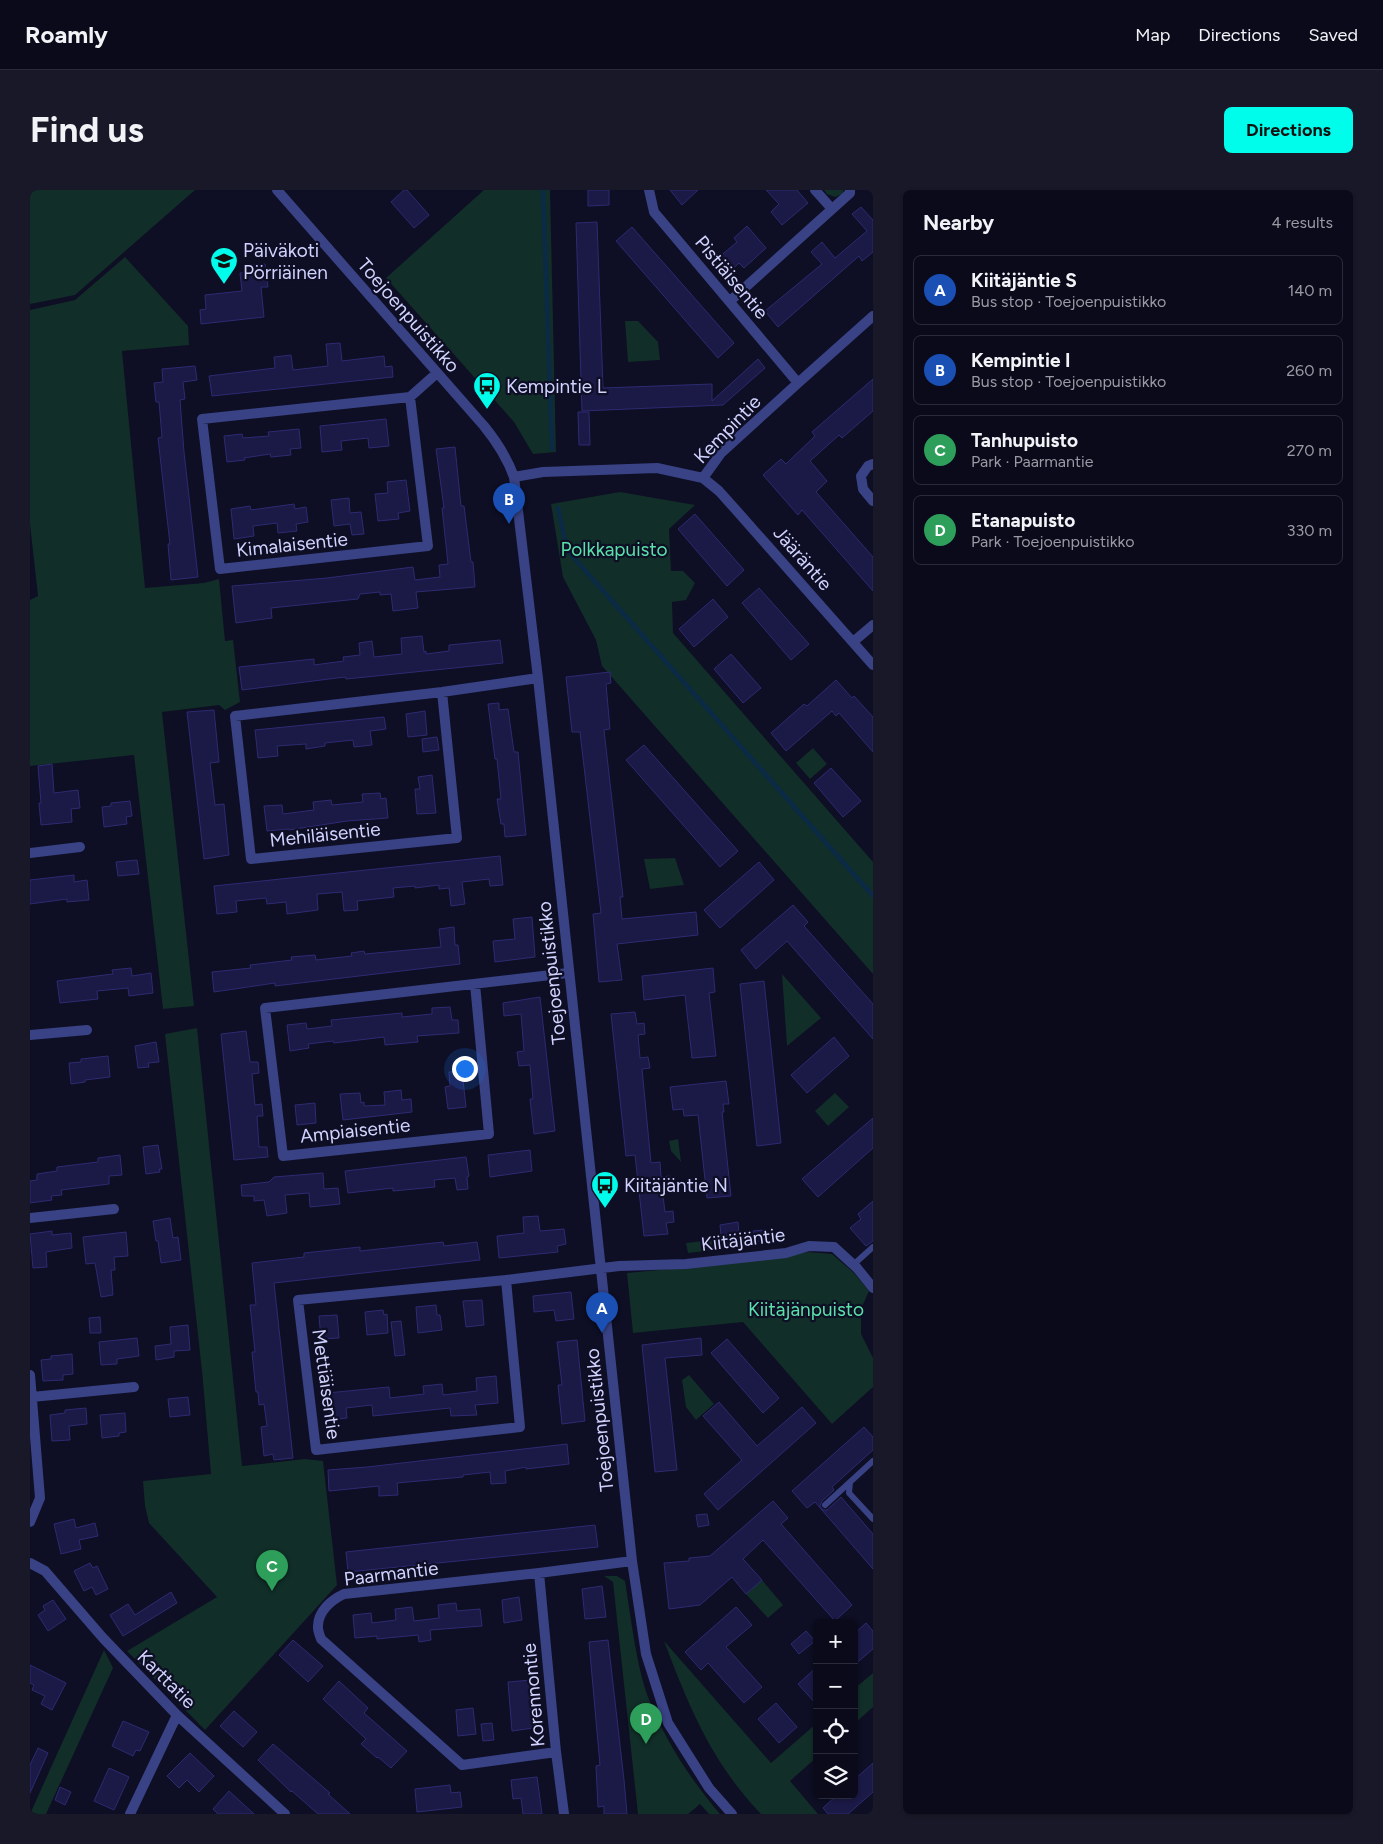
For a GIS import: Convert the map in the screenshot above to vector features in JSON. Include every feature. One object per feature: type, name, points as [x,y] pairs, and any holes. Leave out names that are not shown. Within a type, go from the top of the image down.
[{"type":"street","name":"Toejoenpuistikko","points":[[277,190],[498,443],[507,458],[514,476],[538,678],[632,1561],[646,1654],[668,1723],[709,1788],[732,1814]]},
{"type":"street","name":"Pistiäisentie","points":[[649,190],[654,212],[798,382]]},
{"type":"street","points":[[815,190],[832,210]]},
{"type":"street","points":[[730,301],[832,210],[850,193],[850,190]]},
{"type":"street","name":"Kempintie","points":[[514,476],[542,472],[657,468],[703,478],[721,453],[873,316]]},
{"type":"street","points":[[410,397],[437,373]]},
{"type":"street","name":"Kimalaisentie","points":[[410,397],[428,546],[220,569],[202,419],[410,397]]},
{"type":"street","points":[[873,464],[868,466],[861,476],[863,489],[873,501]]},
{"type":"street","name":"Jääräntie","points":[[703,478],[719,491],[873,665]]},
{"type":"street","points":[[853,642],[873,625]]},
{"type":"street","name":"Mehiläisentie","points":[[442,692],[457,838],[251,858],[235,716],[442,692],[538,678]]},
{"type":"street","points":[[30,853],[80,847]]},
{"type":"street","name":"Ampiaisentie","points":[[474,984],[490,1134],[282,1156],[265,1008],[568,973]]},
{"type":"street","points":[[30,1035],[87,1030]]},
{"type":"street","points":[[30,1218],[114,1209]]},
{"type":"street","name":"Kiitäjäntie","points":[[600,1269],[619,1266],[686,1264],[786,1253],[809,1246],[834,1247],[873,1288]]},
{"type":"street","name":"Mettiäisentie","points":[[506,1280],[520,1427],[316,1450],[298,1300],[600,1269]]},
{"type":"street","points":[[30,1375],[40,1498],[30,1522]]},
{"type":"street","points":[[32,1397],[134,1387]]},
{"type":"street","name":"Paarmantie","points":[[556,1752],[462,1765],[321,1639],[318,1628],[321,1616],[326,1606],[334,1598],[344,1594],[632,1561]]},
{"type":"street","name":"Karttatie","points":[[30,1563],[44,1571],[103,1638],[177,1715],[285,1814]]},
{"type":"street","name":"Korennontie","points":[[539,1573],[556,1752],[564,1814]]},
{"type":"street","points":[[130,1814],[177,1715]]},
{"type":"lane","points":[[853,1265],[873,1247]]},
{"type":"lane","points":[[825,1505],[873,1460]]},
{"type":"lane","points":[[850,1482],[849,1493],[873,1519]]},
{"type":"green space","points":[[30,190],[195,190],[75,295],[30,304]]},
{"type":"green space","points":[[484,190],[550,190],[556,452],[533,454],[514,422],[386,278]]},
{"type":"green space","points":[[824,190],[844,190],[842,194],[835,197],[827,194]]},
{"type":"green space","points":[[125,257],[188,326],[189,345],[122,351],[145,588],[204,583],[219,579],[225,641],[233,640],[240,702],[225,710],[219,705],[162,712],[194,1006],[163,1009],[134,755],[30,766],[30,600],[38,596],[30,524],[30,310],[75,300]]},
{"type":"green space","points":[[625,321],[638,321],[658,342],[660,360],[628,362]]},
{"type":"green space","name":"Polkkapuisto","points":[[620,492],[695,505],[669,529],[671,571],[683,571],[695,583],[686,600],[672,602],[673,633],[873,862],[873,974],[602,666],[596,640],[563,577],[551,504]]},
{"type":"green space","points":[[813,748],[827,764],[810,779],[796,763]]},
{"type":"green space","points":[[675,858],[684,885],[650,889],[644,859]]},
{"type":"green space","points":[[782,974],[821,1018],[787,1046]]},
{"type":"green space","points":[[197,1028],[242,1466],[305,1459],[323,1461],[337,1585],[205,1730],[127,1651],[217,1597],[149,1523],[145,1506],[143,1481],[211,1474],[202,1371],[165,1034]]},
{"type":"green space","points":[[835,1093],[849,1107],[828,1126],[815,1111]]},
{"type":"green space","points":[[678,1139],[681,1162],[671,1151],[669,1141]]},
{"type":"green space","points":[[739,1234],[740,1247],[688,1253],[686,1243],[721,1239],[721,1236]]},
{"type":"green space","name":"Kiitäjänpuisto","points":[[808,1252],[832,1254],[854,1273],[869,1291],[861,1309],[861,1334],[873,1358],[873,1387],[832,1424],[743,1322],[633,1333],[627,1273],[734,1263]]},
{"type":"green space","points":[[689,1375],[714,1404],[696,1420],[686,1407],[682,1380]]},
{"type":"green space","points":[[604,1576],[617,1576],[625,1581],[637,1655],[654,1713],[679,1759],[720,1814],[709,1814],[700,1804],[688,1814],[638,1814],[613,1582]]},
{"type":"green space","points":[[762,1580],[783,1605],[768,1618],[746,1594]]},
{"type":"green space","points":[[664,1641],[771,1763],[813,1726],[813,1761],[790,1781],[818,1814],[761,1814],[744,1795],[715,1754],[683,1689]]},
{"type":"green space","points":[[104,1650],[113,1668],[46,1814],[30,1814]]},
{"type":"green space","points":[[873,1673],[873,1707],[858,1720],[858,1709],[858,1686]]},
{"type":"building","points":[[404,190],[407,190],[429,215],[414,228],[391,202]]},
{"type":"building","points":[[588,190],[609,190],[609,205],[588,206]]},
{"type":"building","points":[[670,190],[698,190],[682,205]]},
{"type":"building","points":[[766,190],[797,190],[808,203],[782,225],[771,212],[779,204]]},
{"type":"building","points":[[861,207],[873,220],[873,252],[862,261],[859,256],[778,327],[765,311],[822,264],[811,252],[822,242],[835,258],[867,231],[852,214]]},
{"type":"building","points":[[597,222],[603,388],[712,384],[712,401],[758,359],[765,368],[723,405],[582,411],[576,223]]},
{"type":"building","points":[[747,226],[766,248],[744,268],[739,263],[729,272],[717,259],[737,242],[734,238]]},
{"type":"building","points":[[632,227],[734,343],[718,358],[616,241]]},
{"type":"building","points":[[265,264],[268,287],[261,287],[264,317],[201,324],[200,310],[206,309],[205,295],[242,291],[240,273],[253,272],[252,265]]},
{"type":"building","points":[[340,343],[342,361],[384,356],[385,367],[392,366],[393,377],[212,396],[209,376],[275,368],[274,357],[291,355],[293,370],[328,366],[326,344]]},
{"type":"building","points":[[195,366],[197,380],[183,382],[185,399],[180,400],[198,577],[171,580],[168,544],[170,544],[158,438],[162,437],[159,402],[156,402],[154,383],[163,382],[162,369]]},
{"type":"building","points":[[873,379],[873,411],[842,438],[839,435],[810,461],[827,481],[816,492],[873,557],[873,591],[802,510],[798,515],[763,475],[781,459],[786,464],[815,436],[812,432]]},
{"type":"building","points":[[578,412],[589,412],[590,445],[579,445]]},
{"type":"building","points":[[386,419],[389,446],[369,448],[368,438],[341,441],[342,450],[322,452],[320,426]]},
{"type":"building","points":[[299,429],[301,448],[290,449],[291,455],[271,457],[270,454],[227,462],[224,436],[242,434],[243,438],[269,436],[268,432]]},
{"type":"building","points":[[455,447],[461,506],[464,506],[475,587],[416,592],[418,608],[393,611],[391,594],[380,595],[380,592],[360,594],[358,599],[271,608],[272,618],[236,623],[232,586],[327,578],[413,567],[415,580],[440,577],[439,565],[448,564],[442,508],[444,508],[436,449]]},
{"type":"building","points":[[406,480],[410,511],[398,513],[399,519],[378,521],[375,494],[388,493],[387,482]]},
{"type":"building","points":[[349,498],[350,513],[361,512],[364,534],[352,535],[350,524],[334,526],[331,500]]},
{"type":"building","points":[[294,504],[295,509],[306,507],[308,522],[296,524],[297,531],[278,533],[277,523],[253,526],[254,536],[234,539],[231,509],[250,506],[251,510]]},
{"type":"building","points":[[695,514],[744,570],[727,586],[678,529]]},
{"type":"building","points":[[759,588],[809,644],[791,660],[742,603]]},
{"type":"building","points":[[713,599],[728,617],[694,647],[679,629]]},
{"type":"building","points":[[422,636],[424,652],[426,651],[426,654],[449,651],[449,645],[500,640],[503,663],[346,679],[345,677],[242,690],[239,667],[314,659],[314,665],[344,661],[343,657],[360,655],[359,643],[372,641],[374,657],[402,654],[401,638]]},
{"type":"building","points":[[731,654],[761,688],[743,703],[714,669]]},
{"type":"building","points":[[610,672],[611,683],[606,684],[610,729],[604,730],[623,897],[620,897],[622,919],[696,912],[698,935],[617,944],[622,980],[599,982],[593,914],[601,913],[580,732],[572,732],[566,677]]},
{"type":"building","points":[[836,680],[873,717],[873,752],[839,713],[836,716],[832,711],[786,751],[771,733],[804,704],[807,706]]},
{"type":"building","points":[[499,703],[499,710],[508,709],[514,752],[518,752],[526,835],[505,837],[504,824],[501,824],[497,799],[501,799],[497,759],[495,759],[488,704]]},
{"type":"building","points":[[214,710],[219,762],[210,763],[215,805],[224,804],[229,855],[204,859],[187,712]]},
{"type":"building","points":[[425,711],[427,735],[408,737],[406,714]]},
{"type":"building","points":[[384,717],[386,729],[370,731],[372,745],[354,747],[353,740],[325,743],[325,746],[306,749],[306,744],[277,746],[278,756],[258,758],[255,730]]},
{"type":"building","points":[[437,737],[439,750],[423,752],[422,739]]},
{"type":"building","points":[[644,745],[738,851],[720,867],[626,760]]},
{"type":"building","points":[[52,764],[54,793],[78,790],[80,808],[71,809],[72,822],[41,825],[38,766]]},
{"type":"building","points":[[831,768],[861,801],[843,817],[814,783]]},
{"type":"building","points":[[432,775],[436,813],[417,814],[415,789],[420,789],[418,777]]},
{"type":"building","points":[[380,793],[381,799],[386,798],[388,818],[267,831],[264,806],[282,805],[283,814],[314,810],[313,802],[331,800],[332,805],[363,802],[362,794]]},
{"type":"building","points":[[130,801],[132,816],[126,817],[127,824],[104,827],[102,807],[111,806],[111,803]]},
{"type":"building","points":[[500,856],[503,885],[490,886],[489,879],[462,882],[465,904],[451,906],[449,888],[439,889],[439,885],[393,888],[394,897],[357,901],[358,910],[344,911],[342,892],[317,894],[318,910],[287,914],[286,902],[267,904],[266,898],[236,901],[237,912],[217,914],[214,886]]},
{"type":"building","points":[[137,860],[139,874],[118,876],[116,862]]},
{"type":"building","points":[[759,862],[774,880],[720,928],[704,910]]},
{"type":"building","points":[[74,875],[74,882],[87,880],[89,900],[67,902],[67,899],[30,904],[30,880]]},
{"type":"building","points":[[793,905],[808,922],[804,926],[873,1004],[873,1039],[787,941],[756,969],[741,950]]},
{"type":"building","points":[[532,917],[535,957],[495,962],[493,941],[515,939],[513,919]]},
{"type":"building","points":[[454,927],[455,945],[458,945],[460,964],[275,986],[275,983],[214,992],[212,972],[251,968],[250,965],[292,960],[291,957],[315,955],[316,960],[352,956],[351,953],[364,951],[365,954],[441,947],[439,929]]},
{"type":"building","points":[[131,968],[132,976],[151,973],[153,993],[129,996],[128,988],[97,991],[98,999],[60,1003],[57,981],[113,974],[112,970]]},
{"type":"building","points":[[713,968],[715,992],[709,993],[716,1056],[692,1058],[685,995],[644,1000],[642,976]]},
{"type":"building","points":[[764,981],[781,1143],[757,1146],[740,984]]},
{"type":"building","points":[[540,997],[555,1131],[534,1134],[530,1099],[533,1099],[530,1065],[519,1066],[517,1052],[524,1051],[521,1014],[504,1016],[503,1003]]},
{"type":"building","points":[[450,1007],[452,1020],[458,1020],[459,1033],[417,1036],[418,1042],[385,1045],[384,1037],[334,1043],[333,1041],[308,1044],[309,1048],[290,1051],[287,1025],[306,1023],[307,1029],[332,1026],[331,1020],[402,1013],[402,1017],[432,1014],[432,1008]]},
{"type":"building","points":[[635,1012],[637,1024],[644,1023],[645,1034],[638,1035],[640,1058],[648,1057],[650,1068],[642,1069],[651,1163],[660,1162],[661,1177],[670,1176],[671,1187],[662,1188],[665,1212],[673,1211],[674,1222],[666,1223],[668,1234],[644,1236],[635,1155],[626,1156],[611,1014]]},
{"type":"building","points":[[246,1031],[250,1062],[258,1062],[259,1073],[252,1074],[255,1105],[262,1104],[263,1116],[257,1116],[259,1147],[267,1147],[268,1157],[234,1160],[221,1034]]},
{"type":"building","points":[[834,1037],[849,1056],[807,1093],[791,1075]]},
{"type":"building","points":[[156,1042],[159,1062],[148,1063],[149,1067],[138,1068],[135,1046]]},
{"type":"building","points":[[108,1056],[110,1077],[71,1084],[69,1063],[81,1062],[81,1059]]},
{"type":"building","points":[[462,1071],[466,1107],[448,1109],[445,1087],[450,1086],[449,1072]]},
{"type":"building","points":[[726,1081],[729,1104],[723,1104],[724,1112],[722,1112],[731,1196],[707,1198],[698,1115],[684,1116],[683,1109],[673,1110],[670,1087]]},
{"type":"building","points":[[401,1090],[402,1100],[411,1099],[412,1112],[343,1120],[340,1094],[360,1093],[361,1103],[364,1102],[364,1106],[385,1105],[384,1092]]},
{"type":"building","points":[[315,1103],[316,1123],[297,1125],[295,1105]]},
{"type":"building","points":[[873,1118],[873,1148],[818,1197],[802,1179]]},
{"type":"building","points":[[158,1145],[162,1169],[159,1169],[160,1172],[146,1174],[143,1147]]},
{"type":"building","points":[[530,1150],[532,1171],[490,1177],[488,1155]]},
{"type":"building","points":[[120,1155],[122,1175],[109,1176],[109,1184],[61,1190],[62,1195],[51,1196],[52,1200],[30,1203],[30,1181],[37,1180],[37,1174],[57,1171],[57,1167],[98,1162],[98,1158]]},
{"type":"building","points":[[466,1157],[469,1176],[467,1177],[468,1189],[457,1190],[455,1178],[434,1180],[435,1187],[393,1191],[393,1188],[348,1193],[345,1171]]},
{"type":"building","points":[[323,1173],[324,1189],[338,1188],[340,1204],[310,1207],[309,1193],[285,1195],[287,1213],[267,1216],[264,1200],[254,1201],[254,1196],[242,1196],[241,1185],[269,1182],[274,1177]]},
{"type":"building","points":[[873,1201],[873,1241],[866,1246],[850,1228],[861,1219],[858,1214]]},
{"type":"building","points":[[538,1216],[540,1231],[564,1229],[566,1244],[557,1246],[558,1252],[499,1258],[497,1236],[524,1233],[523,1217]]},
{"type":"building","points":[[170,1218],[173,1238],[178,1237],[181,1260],[161,1263],[153,1221]]},
{"type":"building","points":[[738,1222],[739,1234],[721,1236],[720,1225]]},
{"type":"building","points":[[764,1230],[765,1241],[754,1242],[753,1231]]},
{"type":"building","points":[[52,1231],[52,1235],[71,1233],[72,1248],[46,1252],[47,1267],[33,1268],[30,1234]]},
{"type":"building","points":[[126,1232],[128,1256],[114,1257],[115,1270],[111,1270],[113,1295],[101,1297],[95,1263],[86,1264],[83,1237]]},
{"type":"building","points":[[443,1242],[444,1246],[477,1242],[480,1260],[274,1283],[293,1458],[274,1460],[273,1454],[264,1456],[261,1427],[267,1426],[264,1404],[259,1405],[258,1392],[256,1392],[252,1352],[255,1352],[250,1305],[256,1305],[252,1263],[304,1257],[304,1253],[360,1247],[360,1251]]},
{"type":"building","points":[[571,1292],[574,1319],[556,1321],[554,1310],[534,1312],[533,1296]]},
{"type":"building","points":[[482,1300],[484,1325],[466,1327],[463,1301]]},
{"type":"building","points":[[436,1305],[437,1315],[440,1315],[442,1330],[418,1333],[416,1307]]},
{"type":"building","points":[[383,1310],[384,1315],[387,1314],[388,1333],[367,1335],[365,1312]]},
{"type":"building","points":[[337,1315],[339,1338],[321,1339],[319,1316]]},
{"type":"building","points":[[100,1317],[101,1333],[90,1333],[89,1318]]},
{"type":"building","points":[[401,1321],[405,1355],[395,1356],[391,1322]]},
{"type":"building","points":[[188,1325],[190,1350],[174,1351],[174,1357],[156,1360],[155,1346],[171,1344],[170,1327]]},
{"type":"building","points":[[137,1338],[139,1356],[117,1359],[117,1364],[101,1365],[99,1342]]},
{"type":"building","points":[[701,1338],[702,1355],[665,1358],[677,1470],[655,1472],[642,1345]]},
{"type":"building","points":[[727,1339],[779,1398],[763,1413],[711,1353]]},
{"type":"building","points":[[577,1340],[585,1421],[562,1424],[558,1385],[562,1385],[557,1342]]},
{"type":"building","points":[[72,1354],[73,1374],[63,1375],[63,1380],[43,1381],[41,1360],[51,1359],[51,1356]]},
{"type":"building","points":[[496,1376],[498,1403],[475,1405],[477,1415],[451,1416],[450,1408],[373,1416],[372,1405],[346,1408],[347,1418],[330,1420],[327,1393],[389,1387],[390,1398],[424,1394],[423,1386],[442,1384],[443,1395],[477,1391],[476,1378]]},
{"type":"building","points":[[188,1397],[190,1415],[170,1417],[168,1399]]},
{"type":"building","points":[[719,1402],[757,1446],[802,1407],[816,1423],[718,1510],[704,1494],[742,1460],[703,1416]]},
{"type":"building","points":[[86,1408],[87,1424],[69,1426],[70,1440],[52,1441],[50,1415],[65,1413],[65,1410]]},
{"type":"building","points":[[125,1413],[126,1432],[119,1433],[119,1436],[102,1438],[100,1415]]},
{"type":"building","points":[[864,1427],[873,1437],[873,1450],[832,1487],[834,1490],[822,1501],[820,1506],[823,1510],[827,1510],[841,1497],[873,1534],[873,1569],[815,1502],[807,1508],[792,1491]]},
{"type":"building","points":[[567,1444],[569,1464],[526,1469],[526,1467],[505,1471],[506,1483],[491,1484],[490,1472],[463,1475],[463,1477],[397,1483],[398,1495],[379,1496],[379,1486],[329,1491],[328,1470]]},
{"type":"building","points":[[773,1501],[788,1518],[781,1524],[852,1605],[837,1619],[833,1619],[763,1540],[743,1559],[762,1580],[746,1594],[732,1577],[700,1605],[669,1609],[664,1563],[689,1561],[689,1558],[710,1556]]},
{"type":"building","points":[[707,1514],[709,1525],[698,1527],[696,1515]]},
{"type":"building","points":[[74,1519],[76,1528],[95,1523],[98,1536],[79,1540],[81,1549],[61,1554],[54,1524]]},
{"type":"building","points":[[595,1525],[598,1547],[348,1572],[346,1552]]},
{"type":"building","points":[[90,1563],[93,1568],[97,1566],[108,1589],[96,1595],[92,1587],[84,1591],[74,1571]]},
{"type":"building","points":[[602,1586],[606,1617],[585,1619],[582,1589]]},
{"type":"building","points":[[171,1592],[177,1603],[123,1636],[110,1615],[128,1604],[135,1615]]},
{"type":"building","points":[[519,1597],[522,1620],[504,1623],[502,1600]]},
{"type":"building","points":[[53,1600],[66,1619],[48,1631],[38,1615],[45,1610],[43,1606]]},
{"type":"building","points":[[456,1603],[457,1611],[480,1609],[482,1626],[430,1630],[431,1640],[419,1642],[418,1635],[377,1639],[377,1636],[355,1638],[353,1615],[371,1613],[372,1623],[396,1620],[395,1609],[412,1607],[414,1621],[439,1618],[438,1605]]},
{"type":"building","points":[[736,1607],[752,1625],[726,1647],[762,1687],[744,1703],[708,1663],[701,1670],[685,1652]]},
{"type":"building","points":[[866,1623],[873,1631],[873,1649],[858,1662],[858,1630]]},
{"type":"building","points":[[806,1631],[813,1639],[813,1643],[799,1654],[791,1644]]},
{"type":"building","points":[[293,1640],[323,1666],[308,1682],[279,1655]]},
{"type":"building","points":[[608,1640],[627,1814],[604,1814],[604,1806],[598,1807],[596,1766],[600,1765],[589,1642]]},
{"type":"building","points":[[30,1665],[66,1683],[52,1710],[41,1704],[45,1696],[32,1690],[34,1685],[30,1683]]},
{"type":"building","points":[[813,1671],[813,1701],[798,1684]]},
{"type":"building","points":[[531,1680],[532,1694],[529,1694],[533,1728],[512,1731],[508,1682]]},
{"type":"building","points":[[339,1681],[368,1708],[364,1713],[407,1751],[391,1768],[361,1744],[366,1739],[323,1699]]},
{"type":"building","points":[[776,1703],[797,1727],[779,1743],[758,1719]]},
{"type":"building","points":[[473,1708],[476,1734],[458,1736],[456,1710]]},
{"type":"building","points":[[234,1711],[257,1732],[243,1747],[220,1726]]},
{"type":"building","points":[[123,1721],[149,1732],[140,1751],[136,1750],[133,1756],[112,1746]]},
{"type":"building","points":[[492,1723],[494,1740],[483,1741],[481,1724]]},
{"type":"building","points":[[273,1744],[330,1793],[328,1794],[350,1814],[318,1814],[291,1792],[258,1760]]},
{"type":"building","points":[[38,1748],[48,1753],[30,1793],[30,1765]]},
{"type":"building","points":[[190,1753],[214,1776],[199,1792],[187,1780],[179,1788],[167,1776]]},
{"type":"building","points":[[873,1763],[873,1792],[848,1814],[828,1814],[823,1808],[833,1799],[858,1799],[858,1776]]},
{"type":"building","points":[[109,1768],[129,1777],[114,1810],[94,1801]]},
{"type":"building","points":[[537,1777],[542,1814],[523,1814],[521,1798],[513,1799],[511,1780]]},
{"type":"building","points":[[450,1785],[451,1793],[460,1792],[462,1807],[417,1812],[415,1789]]},
{"type":"building","points":[[60,1787],[71,1792],[65,1805],[55,1800]]},
{"type":"building","points":[[229,1791],[254,1814],[218,1814],[213,1809]]},
{"type":"waterway","points":[[543,190],[552,449]]},
{"type":"waterway","points":[[558,508],[567,550],[873,896]]},
{"type":"place","name":"Päiväkoti Pörriäinen","points":[[224,285]]},
{"type":"place","name":"Kempintie L","points":[[487,410]]},
{"type":"place","name":"Kempintie I","points":[[509,524]]},
{"type":"place","name":"Kiitäjäntie N","points":[[605,1209]]},
{"type":"place","name":"Kiitäjäntie S","points":[[602,1333]]},
{"type":"place","name":"Tanhupuisto","points":[[272,1591]]},
{"type":"place","name":"Etanapuisto","points":[[646,1744]]}]
